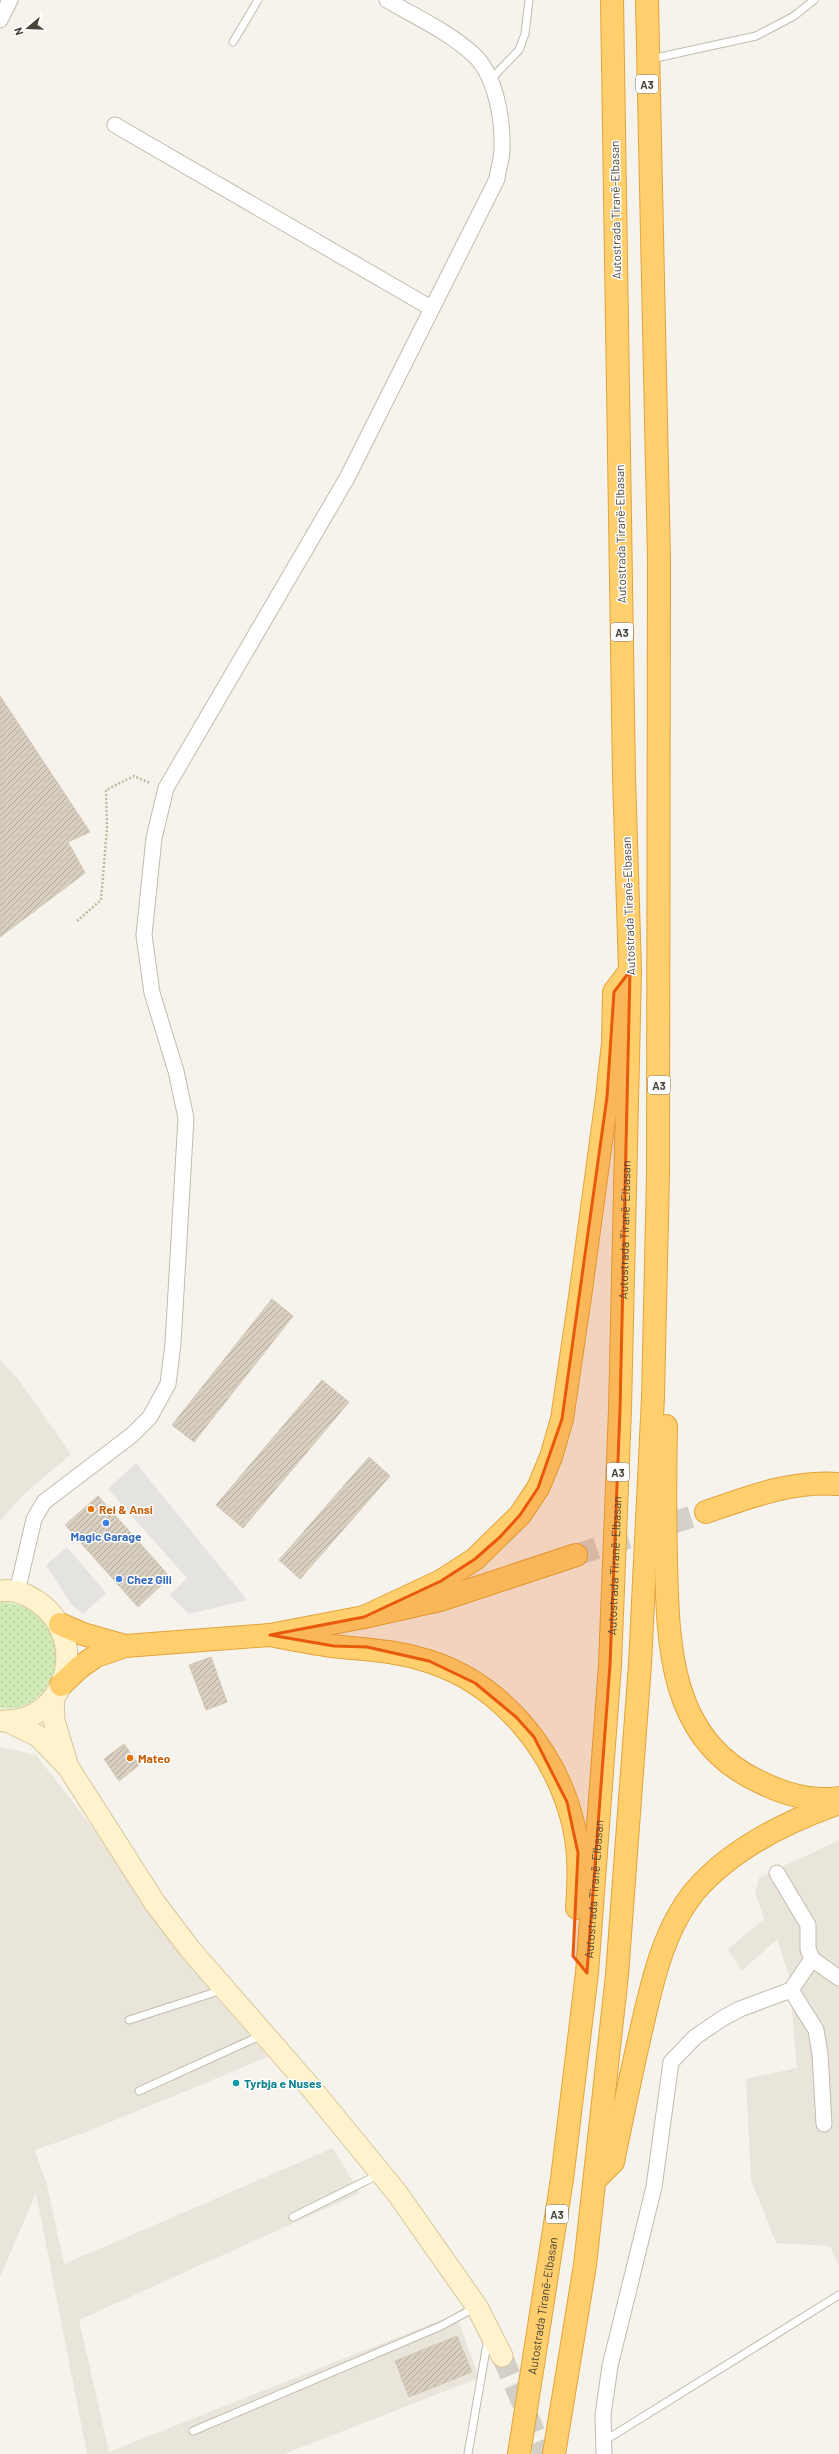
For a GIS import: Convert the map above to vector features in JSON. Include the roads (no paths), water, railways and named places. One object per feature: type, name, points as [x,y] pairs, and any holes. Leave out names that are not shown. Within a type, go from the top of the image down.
[{"type":"highway","name":"Autostrada Tiranë-Elbasan","points":[[519,2454],[562,2180],[587,1973],[610,1657],[620,1409],[630,971],[624,776],[612,0]]},
{"type":"highway","name":"A3","points":[[554,2454],[585,2265],[596,2179],[617,1975],[640,1672],[653,1397],[659,1134],[659,560],[647,60],[647,0]]},
{"type":"highway","points":[[364,1617],[441,1581],[475,1559],[520,1515],[538,1488],[551,1457],[562,1419],[608,1096],[613,1043],[614,992],[630,971]]},
{"type":"highway","points":[[653,1397],[666,1416],[665,1505],[670,1638],[677,1684],[684,1702],[704,1736],[736,1770],[774,1789],[797,1796],[820,1799],[839,1798]]},
{"type":"highway","points":[[706,1512],[785,1487],[805,1484],[839,1484]]},
{"type":"highway","points":[[57,1692],[80,1667],[96,1656],[125,1646],[270,1635],[364,1617],[440,1600],[576,1555]]},
{"type":"highway","points":[[60,1624],[83,1634],[125,1646]]},
{"type":"highway","points":[[270,1635],[334,1646],[367,1648],[429,1661],[475,1683],[516,1717],[534,1737],[567,1802],[578,1853],[579,1883],[573,1956],[587,1973]]},
{"type":"highway","points":[[596,2179],[613,2162],[651,1985],[668,1936],[681,1912],[695,1891],[719,1868],[743,1850],[796,1820],[839,1803]]},
{"type":"main road","points":[[9,1591],[43,1605],[60,1624],[68,1649],[68,1662],[57,1692],[54,1721],[68,1767]]},
{"type":"main road","points":[[4,1721],[32,1714],[57,1692]]},
{"type":"main road","points":[[4,1721],[38,1736],[68,1767],[155,1904],[189,1948],[382,2173],[439,2251],[476,2307],[502,2356]]},
{"type":"street","points":[[0,20],[10,0]]},
{"type":"street","points":[[9,1591],[34,1519],[44,1502],[132,1435],[150,1417],[168,1384],[173,1344],[186,1118],[176,1071],[152,993],[144,935],[154,838],[166,788],[347,478],[497,179],[502,149],[498,111],[491,79],[475,56],[449,36],[387,0]]},
{"type":"street","points":[[115,125],[431,308]]},
{"type":"street","points":[[777,1873],[808,1925],[808,1950],[812,1959],[839,1978]]},
{"type":"street","points":[[604,2448],[603,2415],[610,2366],[654,2187],[671,2062],[695,2037],[723,2018],[740,2009],[790,1990],[812,1959]]},
{"type":"street","points":[[790,1990],[816,2030],[820,2054],[824,2124]]},
{"type":"lane","points":[[233,42],[258,0]]},
{"type":"lane","points":[[491,79],[520,50],[525,34],[529,0]]},
{"type":"lane","points":[[647,60],[756,36],[794,16],[814,0]]},
{"type":"lane","points":[[129,2020],[224,1989]]},
{"type":"lane","points":[[140,2091],[264,2034]]},
{"type":"lane","points":[[293,2217],[382,2173]]},
{"type":"lane","points":[[604,2448],[839,2295]]},
{"type":"lane","points":[[193,2432],[441,2326],[476,2307]]},
{"type":"lane","points":[[468,2454],[489,2332]]},
{"type":"tunnel","points":[[576,1555],[706,1512]]},
{"type":"tunnel","points":[[502,2356],[544,2454]]},
{"type":"place","name":"Rei & Ansi","points":[[91,1509]]},
{"type":"place","name":"Magic Garage","points":[[106,1523]]},
{"type":"place","name":"Chez Gili","points":[[119,1579]]},
{"type":"place","name":"Mateo","points":[[130,1758]]},
{"type":"place","name":"Tyrbja e Nuses","points":[[236,2083]]}]
